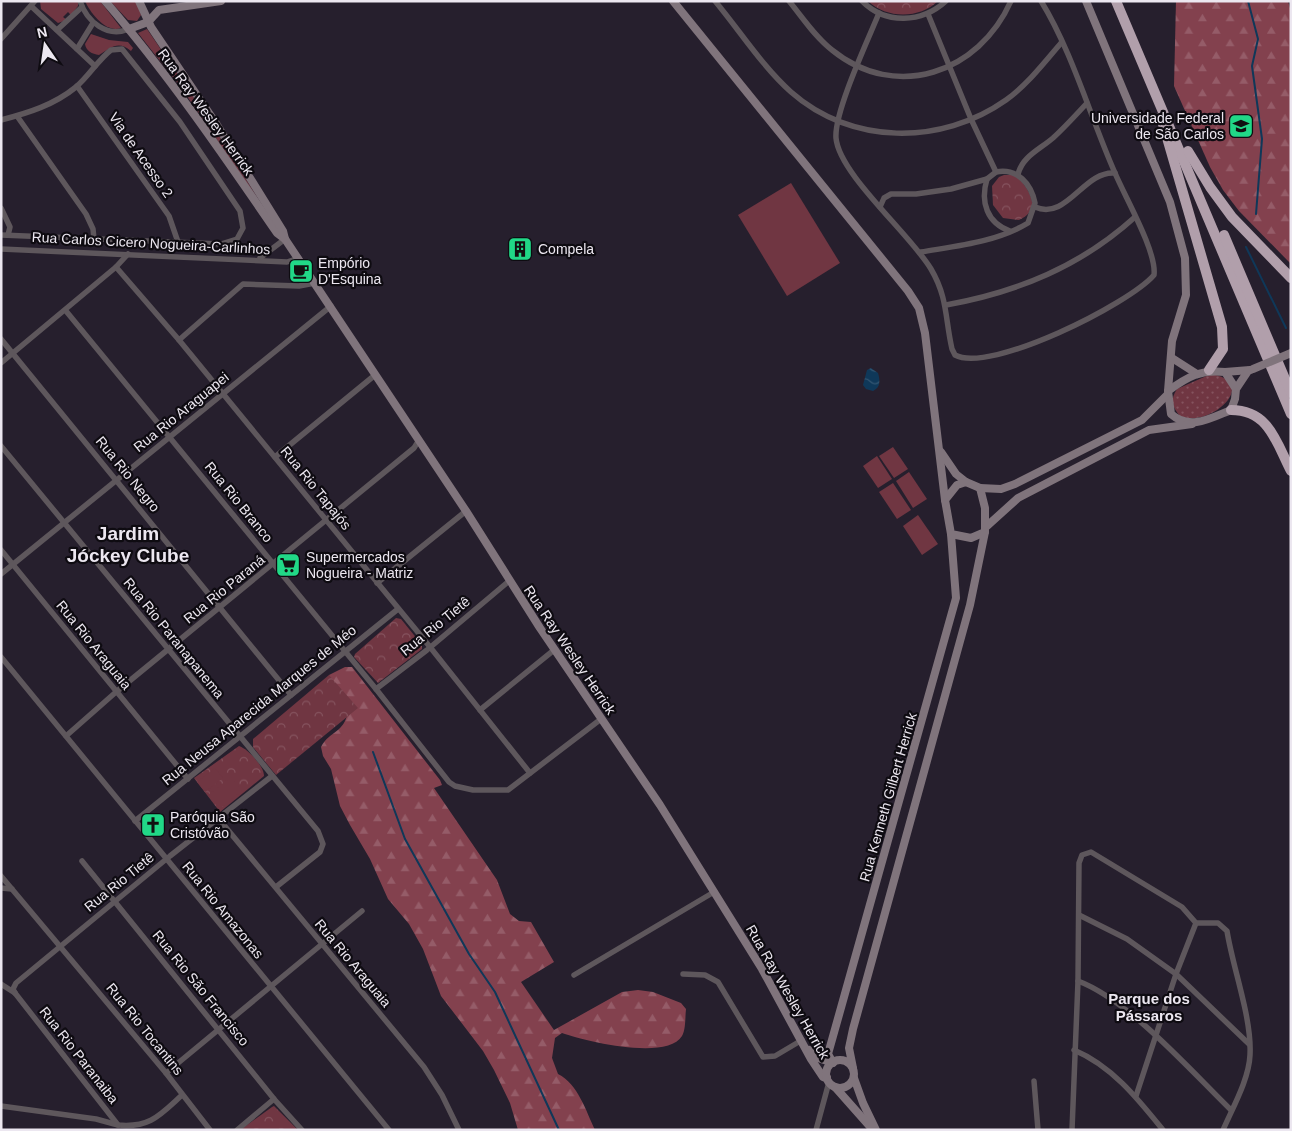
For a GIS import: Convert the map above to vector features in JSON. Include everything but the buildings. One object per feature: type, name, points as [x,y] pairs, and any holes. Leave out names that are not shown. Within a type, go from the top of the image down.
[{"type":"highway","points":[[1116,1],[1291,414]]},
{"type":"highway","points":[[1122,1],[1291,393]]},
{"type":"highway","points":[[1150,80],[1222,327],[1224,340],[1222,349],[1209,370]]},
{"type":"highway","points":[[1188,151],[1210,187],[1232,217],[1291,278]]},
{"type":"highway","points":[[1231,410],[1252,412],[1263,420],[1291,471]]},
{"type":"street","name":"Rua Ray Wesley Herrick","points":[[105,1],[129,29],[207,131],[277,233],[286,239]]},
{"type":"street","name":"Rua Ray Wesley Herrick","points":[[139,1],[148,22],[217,125],[283,231],[286,239],[466,511],[554,650],[660,805],[804,1043],[811,1059],[823,1077],[874,1130]]},
{"type":"street","points":[[57,30],[81,4],[93,23],[111,31],[129,29],[148,22],[159,10],[221,1]]},
{"type":"street","points":[[673,1],[915,300],[919,308],[925,333],[945,500],[951,534],[971,538],[986,529],[1018,498],[1149,430],[1192,424],[1231,410],[1236,388],[1251,370]]},
{"type":"street","points":[[715,1],[791,91],[837,122],[879,132],[906,134],[934,131],[971,120],[1008,99],[1026,83],[1061,43]]},
{"type":"street","points":[[790,1],[831,50],[873,72],[905,76],[921,75],[949,67],[982,46],[1003,20],[1011,1]]},
{"type":"street","points":[[862,1],[879,13],[907,19],[928,14],[946,1]]},
{"type":"street","points":[[879,13],[837,122],[836,137],[841,156],[880,207],[921,252],[938,282],[946,305],[952,349],[955,355],[961,358],[983,357],[1050,337],[1087,320],[1122,300],[1154,275],[1153,263],[1135,217],[1114,173],[1087,103],[1041,1]]},
{"type":"street","points":[[1086,1],[1170,202],[1185,258],[1186,295],[1172,341],[1172,358],[1167,393],[1171,414],[1178,420],[1192,424]]},
{"type":"street","points":[[1,39],[33,4],[95,66]]},
{"type":"street","points":[[928,14],[971,120],[996,172]]},
{"type":"street","points":[[77,49],[93,23]]},
{"type":"street","points":[[1,120],[45,106],[76,86],[111,50],[122,49],[180,122],[240,211],[243,228],[237,239],[221,244],[1,235]]},
{"type":"street","name":"Via de Acesso 2","points":[[76,86],[169,216],[178,242]]},
{"type":"street","points":[[1018,174],[1021,164],[1051,139],[1087,103]]},
{"type":"street","points":[[17,116],[86,214],[93,229],[94,239]]},
{"type":"street","points":[[880,207],[884,198],[891,194],[935,192],[987,179],[996,172],[1002,171],[1018,174],[1032,192],[1035,207],[1028,223],[971,244],[921,252]]},
{"type":"street","points":[[1035,207],[1042,210],[1055,208],[1100,175],[1114,173]]},
{"type":"street","points":[[987,179],[984,197],[987,214],[995,224],[1010,231]]},
{"type":"street","points":[[1,208],[10,227],[8,235]]},
{"type":"street","points":[[946,305],[1008,291],[1036,281],[1094,249],[1135,217]]},
{"type":"street","points":[[258,259],[269,253],[286,239]]},
{"type":"street","name":"Rua Carlos Cicero Nogueira-Carlinhos","points":[[1,249],[258,259],[287,262],[299,258]]},
{"type":"street","points":[[1,363],[66,311],[116,268],[128,254]]},
{"type":"street","name":"Rua Rio Tapajós","points":[[116,268],[179,340],[378,582],[530,774]]},
{"type":"street","points":[[179,340],[244,284],[299,286],[315,283]]},
{"type":"street","name":"Rua Rio Araguapei","points":[[1,574],[66,524],[117,480],[331,306]]},
{"type":"street","name":"Rua Rio Branco","points":[[66,311],[376,689],[443,776],[455,786],[473,790],[508,790],[601,719]]},
{"type":"street","name":"Rua Rio Negro","points":[[1,339],[291,695]]},
{"type":"street","points":[[940,450],[956,474],[966,482],[980,488],[1001,489],[1015,484],[1142,420],[1167,393],[1197,374],[1209,370],[1225,372],[1251,370],[1291,353]]},
{"type":"street","points":[[1172,358],[1197,374]]},
{"type":"street","points":[[1225,372],[1236,388]]},
{"type":"street","points":[[275,457],[376,375]]},
{"type":"street","name":"Rua Rio Paraná","points":[[66,736],[116,692],[414,448],[419,440]]},
{"type":"street","name":"Rua Rio Paranapanema","points":[[1,446],[318,831],[323,844],[322,848],[309,862],[276,887]]},
{"type":"street","points":[[945,500],[957,485],[966,482]]},
{"type":"street","points":[[874,1130],[854,1078],[849,1048],[962,639],[986,529],[984,498],[980,488]]},
{"type":"street","points":[[378,582],[466,511]]},
{"type":"street","name":"Rua Kenneth Gilbert Herrick","points":[[833,1062],[828,1054],[956,598],[951,534]]},
{"type":"street","name":"Rua Rio Araguaia","points":[[1,550],[188,779]]},
{"type":"street","name":"Rua Rio Tietê","points":[[376,689],[509,581]]},
{"type":"street","name":"Rua Neusa Aparecida Marques de Méo","points":[[135,821],[398,609]]},
{"type":"street","points":[[480,710],[554,650]]},
{"type":"street","name":"Rua Rio Amazonas","points":[[1,657],[389,1130]]},
{"type":"street","name":"Rua Rio Tietê","points":[[15,993],[16,984],[60,946],[272,776]]},
{"type":"street","name":"Rua Rio Araguaia","points":[[218,818],[424,1067],[442,1095],[459,1130]]},
{"type":"street","points":[[1072,1130],[1078,980],[1078,863],[1082,855],[1091,852],[1182,906],[1196,923]]},
{"type":"street","name":"Rua Rio São Francisco","points":[[82,861],[274,1099],[302,1130]]},
{"type":"street","name":"Rua Rio Tocantins","points":[[1,876],[166,1073],[210,1130]]},
{"type":"street","points":[[1,888],[12,889]]},
{"type":"street","points":[[574,975],[714,892]]},
{"type":"street","points":[[166,1073],[362,911]]},
{"type":"street","points":[[1079,915],[1128,939],[1176,974],[1250,1044]]},
{"type":"street","points":[[1136,1096],[1176,974],[1196,923]]},
{"type":"street","points":[[1196,923],[1218,923],[1227,931],[1250,1044],[1248,1068],[1223,1130]]},
{"type":"street","points":[[683,974],[705,975],[718,982],[763,1057],[775,1056],[804,1043],[818,1058],[833,1062],[846,1062],[853,1068]]},
{"type":"street","points":[[1078,980],[1094,986],[1156,1036],[1232,1110]]},
{"type":"street","name":"Rua Rio Paranaiba","points":[[1,984],[15,993],[118,1125],[146,1124],[157,1118],[182,1095]]},
{"type":"street","points":[[1074,1050],[1094,1059],[1136,1096],[1163,1130]]},
{"type":"street","points":[[816,1130],[830,1083],[828,1068],[833,1062]]},
{"type":"street","points":[[830,1083],[845,1088],[854,1078]]},
{"type":"street","points":[[1034,1081],[1038,1130]]},
{"type":"street","points":[[237,1130],[274,1099]]},
{"type":"street","points":[[1,1106],[96,1119],[118,1125]]},
{"type":"green space","points":[[40,1],[78,1],[78,6],[71,15],[68,12],[63,17],[67,20],[58,23],[41,9]]},
{"type":"green space","points":[[85,1],[100,1],[121,28],[110,28],[105,25],[95,16]]},
{"type":"green space","points":[[110,1],[137,1],[141,15],[137,21],[128,20]]},
{"type":"green space","points":[[868,1],[938,1],[930,7],[913,14],[893,14],[876,7]]},
{"type":"green space","name":"Universidade Federal de São Carlos","points":[[1176,1],[1288,1],[1291,12],[1291,264],[1239,211],[1223,190],[1210,167],[1174,86]]},
{"type":"green space","points":[[147,29],[211,123],[260,202],[182,89],[138,33]]},
{"type":"green space","points":[[91,34],[109,40],[128,42],[133,48],[131,51],[122,46],[115,46],[99,55],[94,54],[88,50],[85,44]]},
{"type":"green space","points":[[1016,175],[1029,192],[1031,198],[1031,210],[1019,220],[1003,218],[993,205],[992,186],[999,177]]},
{"type":"green space","points":[[791,183],[840,263],[787,296],[738,215]]},
{"type":"green space","points":[[1211,374],[1225,379],[1231,386],[1231,394],[1226,403],[1216,411],[1205,416],[1192,418],[1180,416],[1173,403],[1173,396],[1177,389]]},
{"type":"green space","points":[[893,447],[908,469],[894,478],[879,456]]},
{"type":"green space","points":[[877,456],[892,479],[878,488],[863,466]]},
{"type":"green space","points":[[909,472],[927,499],[913,508],[896,481]]},
{"type":"green space","points":[[893,483],[911,510],[897,519],[879,492]]},
{"type":"green space","points":[[918,515],[938,544],[922,555],[903,526]]},
{"type":"green space","points":[[396,618],[401,619],[422,645],[422,649],[378,683],[354,657],[355,654]]},
{"type":"green space","points":[[345,667],[352,667],[440,780],[442,785],[434,788],[497,880],[510,914],[519,921],[531,922],[554,962],[521,982],[554,1030],[622,992],[638,990],[653,992],[681,1003],[686,1009],[685,1026],[682,1036],[673,1043],[660,1047],[625,1047],[562,1033],[555,1038],[552,1058],[558,1074],[565,1078],[576,1091],[595,1130],[518,1130],[510,1103],[494,1070],[483,1051],[441,996],[423,949],[409,924],[388,899],[370,859],[340,806],[331,769],[323,756],[321,747],[328,737],[340,728],[346,718],[348,711],[332,693],[329,675]]},
{"type":"green space","points":[[329,675],[358,708],[276,775],[253,747],[253,739]]},
{"type":"green space","points":[[239,746],[255,758],[264,776],[220,812],[194,778]]},
{"type":"green space","points":[[215,768],[223,778],[205,792],[197,782]]},
{"type":"green space","points":[[231,777],[242,791],[219,809],[208,795]]},
{"type":"green space","points":[[274,1106],[298,1130],[240,1130],[272,1107]]},
{"type":"water","points":[[871,368],[878,373],[879,381],[879,385],[873,391],[866,389],[863,385],[867,370]]},
{"type":"waterway","points":[[1248,1],[1258,39],[1252,66],[1262,139],[1256,214]]},
{"type":"waterway","points":[[1246,247],[1286,328]]},
{"type":"waterway","points":[[373,752],[405,839],[469,954],[495,992],[559,1130]]},
{"type":"place","name":"Universidade Federal de São Carlos","points":[[1241,126]]},
{"type":"place","name":"Compela","points":[[520,249]]},
{"type":"place","name":"Empório D'Esquina","points":[[301,271]]},
{"type":"place","name":"Supermercados Nogueira - Matriz","points":[[288,565]]},
{"type":"place","name":"Paróquia São Cristóvão","points":[[153,825]]},
{"type":"district","name":"Jardim Jóckey Clube","points":[[128,544]]},
{"type":"district","name":"Parque dos Pássaros","points":[[1149,1006]]}]
